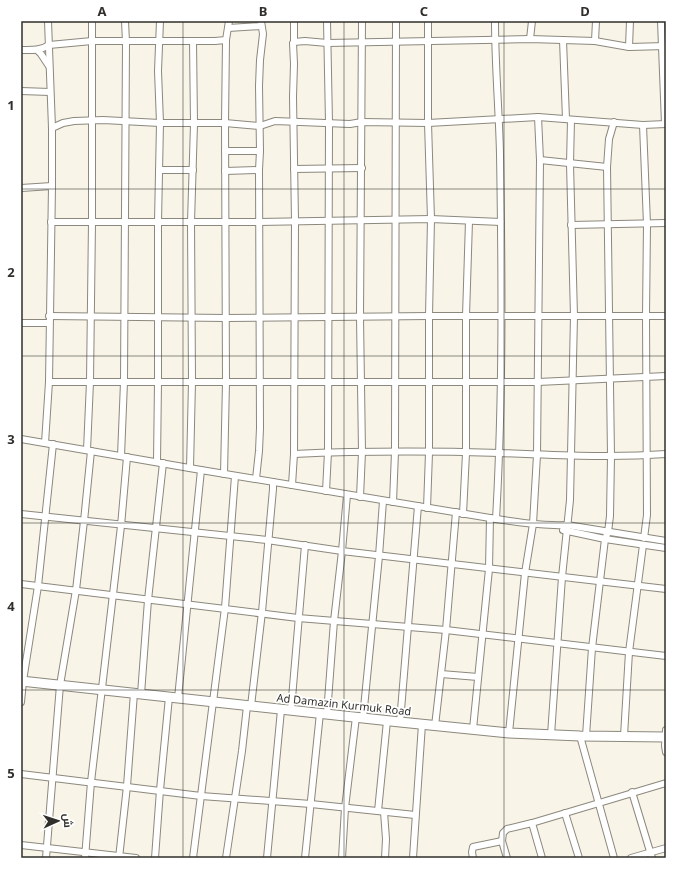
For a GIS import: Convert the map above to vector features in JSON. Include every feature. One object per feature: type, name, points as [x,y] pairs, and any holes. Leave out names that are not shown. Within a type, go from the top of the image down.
[{"type":"highway","name":"Ad Damazin Kurmuk Road","points":[[22,681],[281,710],[509,733],[583,736],[666,735]]},
{"type":"street","points":[[45,443],[49,382],[52,186],[52,128],[48,21]]},
{"type":"street","points":[[46,858],[60,685],[76,590],[84,521],[89,450],[92,222],[92,21]]},
{"type":"street","points":[[85,855],[91,782],[121,526],[124,456],[126,121],[125,21]]},
{"type":"street","points":[[119,857],[157,530],[160,463],[158,382],[158,222],[160,124],[158,71],[160,21]]},
{"type":"street","points":[[224,474],[226,382],[225,124],[226,40],[229,21]]},
{"type":"street","points":[[292,485],[294,454],[296,221],[292,97],[294,21]]},
{"type":"street","points":[[326,491],[328,452],[329,123],[327,21]]},
{"type":"street","points":[[360,497],[362,452],[360,317],[362,21]]},
{"type":"street","points":[[393,502],[395,452],[396,21]]},
{"type":"street","points":[[427,508],[430,382],[429,316],[431,219],[428,123],[428,21]]},
{"type":"street","points":[[473,729],[500,453],[502,382],[501,222],[495,21]]},
{"type":"street","points":[[530,39],[532,21]]},
{"type":"street","points":[[595,41],[596,21]]},
{"type":"street","points":[[629,47],[630,21]]},
{"type":"street","points":[[52,128],[63,123],[92,120],[160,124],[225,124],[260,126],[275,121],[396,124],[538,117],[569,120],[665,124],[664,46],[661,21]]},
{"type":"street","points":[[228,28],[261,24],[263,34],[259,86],[260,451],[256,479]]},
{"type":"street","points":[[294,42],[361,43],[530,39],[595,41],[629,47],[664,46]]},
{"type":"street","points":[[21,50],[36,50],[43,49],[48,45],[92,41],[160,42],[226,40]]},
{"type":"street","points":[[550,735],[562,577],[570,500],[573,380],[574,316],[569,120],[562,40]]},
{"type":"street","points":[[190,468],[192,382],[191,222],[194,124],[193,41]]},
{"type":"street","points":[[36,50],[41,54],[49,66]]},
{"type":"street","points":[[21,90],[50,92]]},
{"type":"street","points":[[509,733],[525,573],[533,524],[537,455],[540,160],[538,117]]},
{"type":"street","points":[[614,122],[609,139],[607,167],[611,456],[610,516],[608,532],[605,539],[583,736],[598,803],[614,858]]},
{"type":"street","points":[[643,124],[648,224],[646,316],[647,515],[644,538]]},
{"type":"street","points":[[225,151],[260,151]]},
{"type":"street","points":[[540,160],[607,167]]},
{"type":"street","points":[[294,169],[362,168]]},
{"type":"street","points":[[159,170],[193,170]]},
{"type":"street","points":[[226,171],[259,170]]},
{"type":"street","points":[[21,188],[52,186]]},
{"type":"street","points":[[51,222],[259,222],[431,219],[501,222]]},
{"type":"street","points":[[435,726],[466,453],[466,316],[469,220]]},
{"type":"street","points":[[571,225],[666,223]]},
{"type":"street","points":[[21,323],[90,316],[158,318],[666,316]]},
{"type":"street","points":[[49,382],[538,382],[666,376]]},
{"type":"street","points":[[21,438],[347,495],[533,524],[552,525],[605,539],[666,548]]},
{"type":"street","points":[[21,702],[22,681],[38,586],[53,444]]},
{"type":"street","points":[[294,454],[328,452],[500,453],[571,456],[666,454]]},
{"type":"street","points":[[155,858],[160,790],[187,604],[201,470]]},
{"type":"street","points":[[193,858],[224,608],[235,476]]},
{"type":"street","points":[[226,858],[262,612],[267,540],[273,489],[272,482]]},
{"type":"street","points":[[305,858],[334,621],[347,495]]},
{"type":"street","points":[[342,858],[346,808],[360,718],[372,624],[383,500]]},
{"type":"street","points":[[400,722],[415,560],[418,506]]},
{"type":"street","points":[[21,514],[157,530],[267,540],[379,556],[666,589]]},
{"type":"street","points":[[567,528],[608,532],[666,541]]},
{"type":"street","points":[[291,710],[305,545]]},
{"type":"street","points":[[624,736],[630,652],[643,545]]},
{"type":"street","points":[[21,584],[148,600],[262,612],[298,618],[446,630],[666,656]]},
{"type":"street","points":[[441,674],[478,677]]},
{"type":"street","points":[[267,858],[281,710]]},
{"type":"street","points":[[385,858],[386,839],[381,811],[387,721]]},
{"type":"street","points":[[413,858],[414,815],[422,724]]},
{"type":"street","points":[[666,735],[666,752]]},
{"type":"street","points":[[21,774],[201,796],[311,804],[414,815]]},
{"type":"street","points":[[507,858],[502,840],[503,833],[507,829],[666,783]]},
{"type":"street","points":[[632,792],[651,855]]},
{"type":"street","points":[[565,813],[579,858]]},
{"type":"street","points":[[532,823],[542,858]]},
{"type":"street","points":[[473,858],[473,847],[502,840]]},
{"type":"street","points":[[21,845],[85,855],[136,858]]},
{"type":"street","points":[[631,858],[651,855],[666,848]]}]
